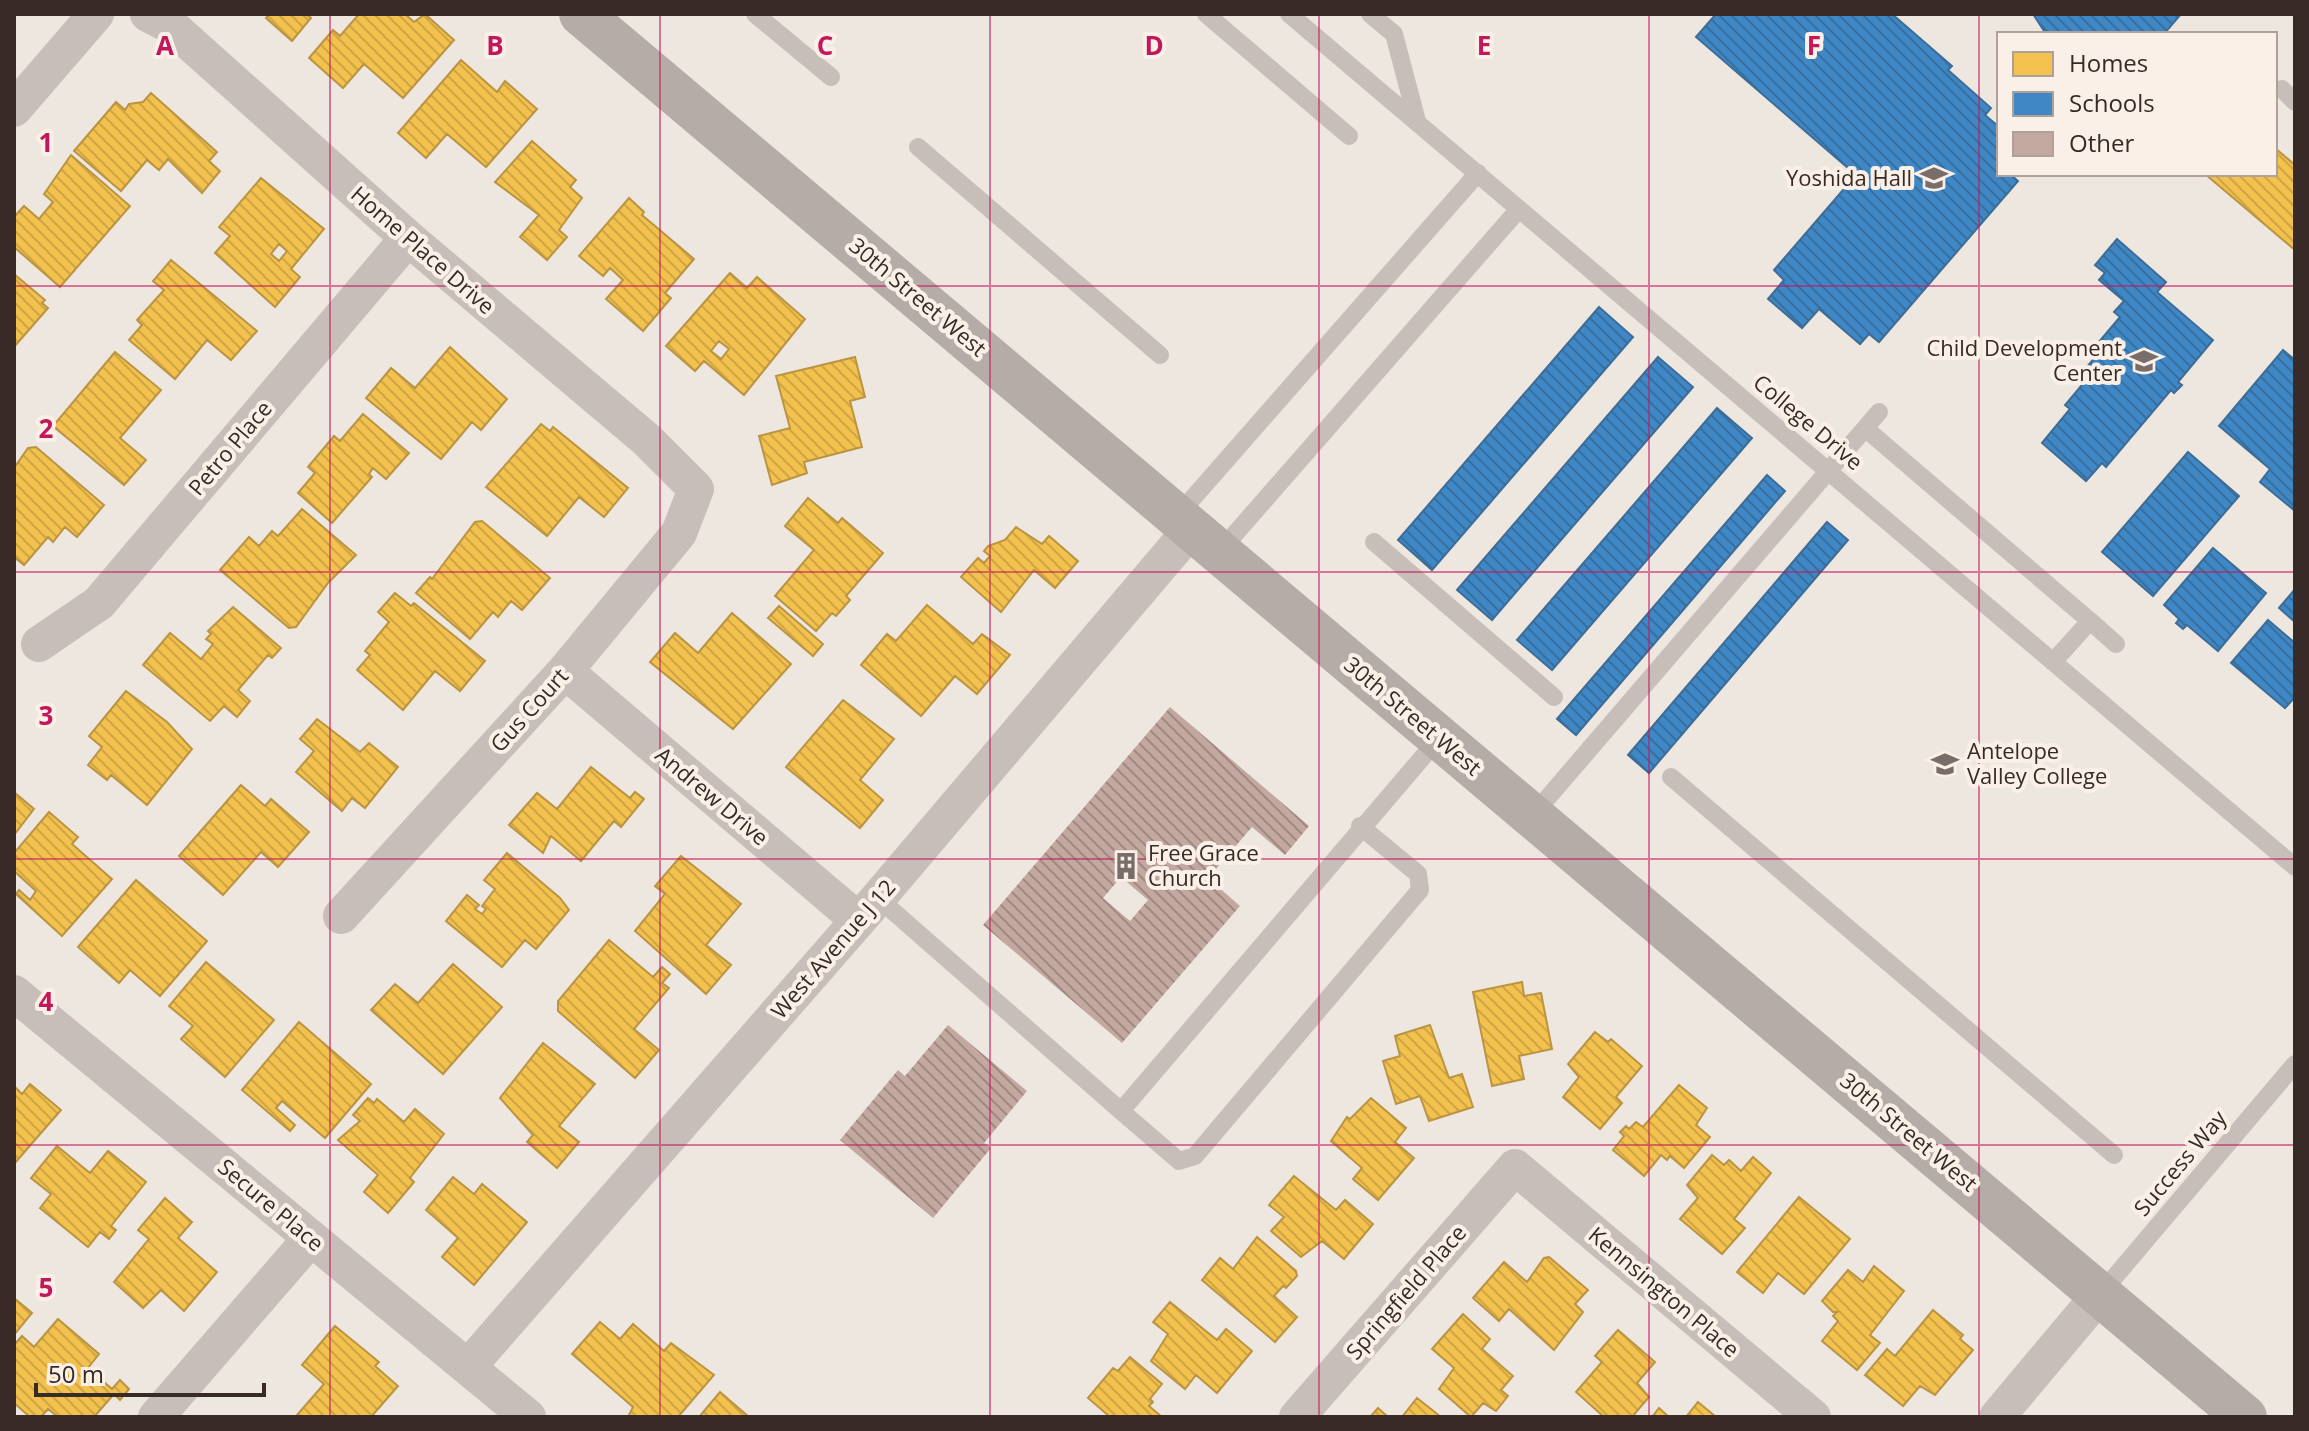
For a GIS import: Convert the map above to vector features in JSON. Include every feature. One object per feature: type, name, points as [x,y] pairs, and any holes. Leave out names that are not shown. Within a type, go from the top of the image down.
[{"type":"main road","name":"30th Street West","points":[[581,14],[2245,1417]]},
{"type":"street","points":[[14,109],[96,14]]},
{"type":"street","name":"Home Place Drive","points":[[148,14],[171,26],[408,238],[647,440],[696,489]]},
{"type":"street","name":"Petro Place","points":[[39,644],[99,603],[408,238]]},
{"type":"street","name":"Gus Court","points":[[341,916],[565,671],[679,533],[696,489]]},
{"type":"street","name":"West Avenue J 12","points":[[468,1367],[1197,531]]},
{"type":"street","name":"Andrew Drive","points":[[565,671],[868,909]]},
{"type":"street","name":"Secure Place","points":[[14,993],[528,1417]]},
{"type":"street","name":"Springfield Place","points":[[1297,1417],[1515,1167]]},
{"type":"street","name":"Kennsington Place","points":[[1515,1167],[1813,1417]]},
{"type":"street","points":[[156,1417],[311,1238]]},
{"type":"street","points":[[1997,1417],[2101,1293]]},
{"type":"lane","points":[[755,14],[831,77]]},
{"type":"lane","points":[[1206,14],[1349,136]]},
{"type":"lane","name":"College Drive","points":[[1289,14],[2295,867]]},
{"type":"lane","points":[[1370,14],[1394,34],[1417,121]]},
{"type":"lane","points":[[918,147],[1160,355]]},
{"type":"lane","points":[[1197,531],[1478,173]]},
{"type":"lane","points":[[1197,531],[1519,209]]},
{"type":"lane","points":[[1532,816],[1879,412]]},
{"type":"lane","points":[[1866,429],[2116,644]]},
{"type":"lane","points":[[1374,542],[1554,697]]},
{"type":"lane","points":[[2053,662],[2090,621]]},
{"type":"lane","points":[[1121,1111],[1360,826],[1439,738]]},
{"type":"lane","points":[[1671,777],[2114,1155]]},
{"type":"lane","points":[[868,909],[1179,1161],[1195,1156],[1420,890],[1418,874],[1360,826]]},
{"type":"lane","name":"Success Way","points":[[2101,1293],[2295,1064]]},
{"type":"building: Homes","points":[[269,14],[306,14],[311,18],[292,41],[266,18]]},
{"type":"building: Homes","points":[[359,14],[405,14],[414,22],[425,14],[454,40],[403,98],[364,64],[343,88],[309,58],[333,30],[340,36]]},
{"type":"building: Homes","points":[[461,60],[497,92],[505,81],[537,109],[486,167],[447,134],[426,158],[398,133]]},
{"type":"building: Homes","points":[[151,93],[217,152],[209,161],[220,171],[202,193],[168,159],[159,170],[147,160],[121,191],[74,151],[116,102],[125,110],[129,104],[143,102]]},
{"type":"building: Homes","points":[[532,141],[576,180],[570,187],[582,198],[559,230],[567,237],[547,260],[520,237],[539,215],[495,182]]},
{"type":"building: Homes","points":[[2277,150],[2295,165],[2295,250],[2207,176],[2277,176]]},
{"type":"building: Homes","points":[[71,155],[130,206],[60,287],[14,247],[14,217],[24,206],[39,219],[53,202],[44,194]]},
{"type":"building: Homes","points":[[261,178],[324,229],[291,269],[300,277],[275,307],[215,253],[230,236],[219,227]],"holes":[[[279,244],[287,251],[279,261],[271,254]]]},
{"type":"building: Homes","points":[[629,198],[644,212],[642,215],[694,259],[665,293],[671,298],[643,331],[606,299],[623,280],[610,268],[603,276],[579,256]]},
{"type":"building: Homes","points":[[171,260],[257,331],[231,360],[207,340],[175,379],[129,340],[142,325],[137,320],[164,290],[153,281]]},
{"type":"building: Homes","points":[[730,273],[747,288],[757,277],[805,319],[744,395],[704,361],[695,371],[666,346]],"holes":[[[719,341],[729,349],[721,359],[711,351]]]},
{"type":"building: Homes","points":[[14,274],[45,300],[42,303],[48,308],[14,347]]},
{"type":"building: Homes","points":[[450,347],[507,399],[481,430],[472,422],[441,459],[366,398],[391,368],[415,388]]},
{"type":"building: Homes","points":[[115,352],[161,390],[120,438],[146,460],[124,485],[53,426]]},
{"type":"building: Homes","points":[[855,357],[865,397],[850,401],[862,447],[804,462],[807,473],[772,485],[759,436],[790,428],[776,376]]},
{"type":"building: Homes","points":[[363,414],[409,453],[386,479],[373,468],[369,474],[372,477],[332,523],[298,493],[315,473],[308,467],[334,436],[340,441]]},
{"type":"building: Homes","points":[[541,424],[550,431],[553,427],[628,488],[604,517],[579,497],[547,536],[486,487]]},
{"type":"building: Homes","points":[[36,447],[104,505],[77,537],[65,527],[53,542],[48,537],[24,565],[14,557],[14,468],[28,448]]},
{"type":"building: Homes","points":[[808,498],[838,523],[842,518],[883,553],[846,596],[850,600],[836,616],[832,613],[816,631],[775,596],[814,550],[785,526]]},
{"type":"building: Homes","points":[[302,509],[356,555],[328,583],[296,627],[289,628],[220,570],[249,537],[259,546],[272,531],[278,536]]},
{"type":"building: Homes","points":[[482,521],[550,578],[522,610],[511,601],[498,617],[493,612],[470,639],[416,593],[430,577],[432,579],[475,522]]},
{"type":"building: Homes","points":[[1016,527],[1042,544],[1049,536],[1078,561],[1055,588],[1034,570],[1001,612],[961,577],[978,558],[984,563],[990,556],[984,551],[988,546],[1005,540]]},
{"type":"building: Homes","points":[[395,593],[411,606],[414,603],[485,661],[460,691],[435,671],[403,710],[357,670],[370,655],[365,651],[389,622],[378,612]]},
{"type":"building: Homes","points":[[927,605],[973,644],[982,634],[1010,655],[977,694],[955,676],[921,716],[861,665],[887,634],[896,641]]},
{"type":"building: Homes","points":[[779,606],[823,644],[813,656],[768,618]]},
{"type":"building: Homes","points":[[233,607],[281,648],[272,658],[268,655],[238,690],[250,701],[237,717],[224,706],[210,721],[143,665],[170,633],[201,659],[213,644],[206,639],[211,634],[208,631]]},
{"type":"building: Homes","points":[[732,613],[791,664],[733,729],[650,662],[675,633],[698,653]]},
{"type":"building: Homes","points":[[126,691],[167,722],[192,749],[147,805],[111,775],[107,780],[88,765],[102,747],[89,736]]},
{"type":"building: Homes","points":[[843,700],[894,739],[860,780],[883,800],[860,828],[786,767]]},
{"type":"building: Homes","points":[[317,719],[360,752],[369,743],[398,767],[365,808],[352,798],[342,811],[296,772],[314,751],[300,739]]},
{"type":"building: Homes","points":[[591,767],[630,798],[635,792],[644,799],[621,827],[614,821],[581,861],[551,836],[543,853],[509,825],[537,793],[557,809]]},
{"type":"building: Homes","points":[[241,785],[265,806],[271,799],[309,832],[278,867],[261,852],[223,895],[179,856]]},
{"type":"building: Homes","points":[[14,792],[34,809],[14,835]]},
{"type":"building: Homes","points":[[49,812],[78,837],[72,844],[112,879],[62,936],[16,894],[19,890],[30,900],[36,891],[14,871],[14,853]]},
{"type":"building: Homes","points":[[507,853],[560,898],[569,910],[536,949],[525,940],[502,967],[446,921],[467,895],[479,905],[475,909],[482,914],[486,909],[482,906],[495,889],[484,880]]},
{"type":"building: Homes","points":[[681,856],[741,904],[706,945],[731,965],[706,994],[635,931],[665,894],[655,886]]},
{"type":"building: Homes","points":[[136,880],[207,941],[160,996],[130,970],[119,983],[78,947]]},
{"type":"building: Homes","points":[[609,940],[653,977],[662,967],[670,974],[662,983],[669,988],[634,1029],[659,1050],[635,1078],[558,1011],[558,1001]]},
{"type":"building: Homes","points":[[206,962],[274,1020],[225,1077],[181,1039],[193,1026],[169,1006]]},
{"type":"building: Homes","points":[[453,964],[502,1007],[443,1074],[371,1010],[395,984],[418,1003]]},
{"type":"building: Homes","points":[[1522,982],[1524,996],[1541,993],[1552,1049],[1519,1056],[1524,1079],[1492,1086],[1473,992]]},
{"type":"building: Homes","points":[[299,1022],[371,1084],[325,1138],[282,1101],[276,1108],[295,1125],[290,1131],[242,1090]]},
{"type":"building: Homes","points":[[1430,1025],[1449,1078],[1462,1074],[1473,1107],[1429,1121],[1420,1096],[1396,1104],[1383,1061],[1400,1056],[1395,1036]]},
{"type":"building: Homes","points":[[1595,1032],[1608,1042],[1611,1039],[1642,1066],[1616,1097],[1622,1103],[1600,1129],[1563,1097],[1579,1077],[1568,1064]]},
{"type":"building: Homes","points":[[543,1043],[595,1084],[559,1126],[579,1142],[557,1168],[527,1142],[533,1135],[500,1098]]},
{"type":"building: Homes","points":[[30,1084],[61,1110],[14,1164],[14,1086],[22,1094]]},
{"type":"building: Homes","points":[[1679,1085],[1707,1108],[1696,1125],[1710,1137],[1684,1168],[1670,1156],[1667,1160],[1661,1155],[1644,1176],[1613,1150],[1624,1136],[1620,1132],[1626,1126],[1629,1129],[1636,1122],[1643,1127]]},
{"type":"building: Homes","points":[[368,1098],[374,1103],[377,1099],[404,1122],[415,1109],[444,1134],[410,1178],[414,1182],[388,1213],[364,1192],[378,1175],[338,1140],[360,1121],[353,1115]]},
{"type":"building: Homes","points":[[1371,1098],[1406,1128],[1395,1142],[1414,1158],[1378,1200],[1353,1179],[1362,1168],[1331,1141],[1347,1117],[1350,1119]]},
{"type":"building: Homes","points":[[57,1146],[90,1173],[108,1151],[146,1182],[111,1226],[116,1230],[109,1239],[100,1232],[88,1247],[40,1208],[51,1194],[31,1178]]},
{"type":"building: Homes","points":[[1712,1155],[1724,1165],[1729,1160],[1741,1171],[1753,1157],[1771,1173],[1734,1219],[1745,1228],[1722,1254],[1680,1219],[1698,1198],[1687,1185]]},
{"type":"building: Homes","points":[[1294,1176],[1336,1210],[1345,1200],[1373,1224],[1344,1259],[1322,1241],[1301,1257],[1271,1231],[1284,1217],[1269,1205]]},
{"type":"building: Homes","points":[[453,1177],[474,1194],[482,1184],[527,1222],[474,1285],[442,1257],[458,1238],[426,1210]]},
{"type":"building: Homes","points":[[1799,1197],[1850,1239],[1804,1294],[1778,1273],[1763,1293],[1737,1272]]},
{"type":"building: Homes","points":[[165,1198],[192,1222],[178,1238],[217,1272],[184,1311],[161,1290],[143,1308],[114,1282],[149,1239],[138,1230]]},
{"type":"building: Homes","points":[[1257,1237],[1296,1271],[1297,1276],[1274,1296],[1297,1317],[1275,1342],[1202,1280],[1220,1258],[1233,1269]]},
{"type":"building: Homes","points":[[1549,1257],[1588,1290],[1575,1304],[1583,1312],[1554,1350],[1509,1309],[1499,1321],[1473,1298],[1504,1262],[1527,1282],[1544,1258]]},
{"type":"building: Homes","points":[[1874,1266],[1904,1291],[1870,1335],[1880,1343],[1857,1370],[1822,1341],[1838,1321],[1833,1316],[1837,1312],[1822,1301],[1848,1270],[1863,1282]]},
{"type":"building: Homes","points":[[14,1298],[32,1313],[14,1335]]},
{"type":"building: Homes","points":[[1170,1302],[1217,1340],[1226,1329],[1252,1351],[1217,1393],[1196,1375],[1185,1389],[1151,1361],[1168,1334],[1153,1322]]},
{"type":"building: Homes","points":[[1933,1310],[1963,1335],[1960,1339],[1973,1350],[1935,1395],[1920,1386],[1903,1406],[1865,1375],[1887,1349],[1895,1356]]},
{"type":"building: Homes","points":[[1463,1314],[1490,1339],[1482,1349],[1513,1376],[1501,1390],[1508,1396],[1496,1411],[1483,1403],[1471,1417],[1439,1389],[1454,1368],[1432,1349]]},
{"type":"building: Homes","points":[[58,1319],[99,1354],[88,1368],[112,1389],[120,1380],[129,1389],[120,1400],[114,1394],[94,1417],[58,1417],[48,1409],[41,1417],[30,1417],[14,1403],[14,1345],[22,1336],[34,1347]]},
{"type":"building: Homes","points":[[600,1322],[620,1339],[633,1324],[664,1351],[671,1343],[714,1375],[678,1417],[628,1417],[633,1407],[572,1354]]},
{"type":"building: Homes","points":[[335,1326],[379,1362],[375,1366],[398,1386],[371,1417],[299,1417],[297,1415],[324,1384],[302,1365]]},
{"type":"building: Homes","points":[[1618,1330],[1655,1362],[1637,1383],[1649,1397],[1632,1417],[1604,1417],[1576,1392],[1602,1362],[1595,1356]]},
{"type":"building: Homes","points":[[1130,1357],[1162,1384],[1150,1399],[1153,1402],[1149,1406],[1162,1417],[1110,1417],[1088,1398],[1113,1368],[1118,1371]]},
{"type":"building: Homes","points":[[720,1392],[749,1417],[699,1417]]},
{"type":"building: Homes","points":[[1417,1398],[1441,1417],[1402,1417]]},
{"type":"building: Homes","points":[[1698,1402],[1716,1417],[1686,1417]]},
{"type":"building: Homes","points":[[1378,1408],[1388,1417],[1370,1417]]},
{"type":"building: Homes","points":[[1659,1408],[1669,1417],[1652,1417]]},
{"type":"building: Schools","name":"Yoshida Hall","points":[[1716,14],[1892,14],[1952,66],[1948,70],[1991,108],[1985,115],[1997,125],[1997,176],[2012,176],[2018,181],[1879,342],[1869,334],[1860,344],[1819,309],[1802,328],[1768,299],[1784,280],[1774,270],[1856,175],[1696,37]]},
{"type":"building: Schools","points":[[2033,14],[2181,14],[2166,32],[2045,32]]},
{"type":"building: Schools","name":"Child Development Center","points":[[2117,239],[2166,282],[2157,292],[2213,340],[2178,382],[2182,385],[2174,393],[2171,390],[2106,467],[2102,463],[2086,481],[2042,443],[2070,409],[2065,405],[2087,379],[2081,374],[2103,348],[2098,343],[2120,317],[2114,312],[2124,301],[2099,280],[2105,273],[2095,265]]},
{"type":"building: Schools","points":[[1599,307],[1633,337],[1432,570],[1398,540]]},
{"type":"building: Schools","points":[[2283,350],[2295,360],[2295,511],[2260,482],[2270,469],[2219,426]]},
{"type":"building: Schools","points":[[1658,357],[1693,387],[1492,620],[1457,590]]},
{"type":"building: Schools","points":[[1717,408],[1752,438],[1552,670],[1517,640]]},
{"type":"building: Schools","points":[[2188,452],[2239,496],[2153,596],[2102,552]]},
{"type":"building: Schools","points":[[1767,475],[1785,491],[1576,735],[1557,719]]},
{"type":"building: Schools","points":[[1827,522],[1848,540],[1649,773],[1628,755]]},
{"type":"building: Schools","points":[[2213,548],[2266,593],[2218,651],[2187,625],[2183,629],[2176,623],[2179,619],[2164,605]]},
{"type":"building: Schools","points":[[2295,589],[2295,622],[2279,608]]},
{"type":"building: Schools","points":[[2268,620],[2295,643],[2295,697],[2285,708],[2231,663]]},
{"type":"building: Other","name":"Free Grace Church","points":[[1170,707],[1309,826],[1285,855],[1252,827],[1208,878],[1240,906],[1122,1043],[983,925]],"holes":[[[1121,877],[1148,900],[1130,921],[1103,898]]]},
{"type":"building: Other","points":[[948,1025],[1027,1091],[984,1143],[991,1148],[933,1218],[840,1140],[898,1070],[905,1076]]},
{"type":"place","name":"Yoshida Hall","points":[[1934,178]]},
{"type":"place","name":"Child Development Center","points":[[2144,361]]},
{"type":"place","name":"Antelope Valley College","points":[[1945,764]]},
{"type":"place","name":"Free Grace Church","points":[[1126,866]]}]
